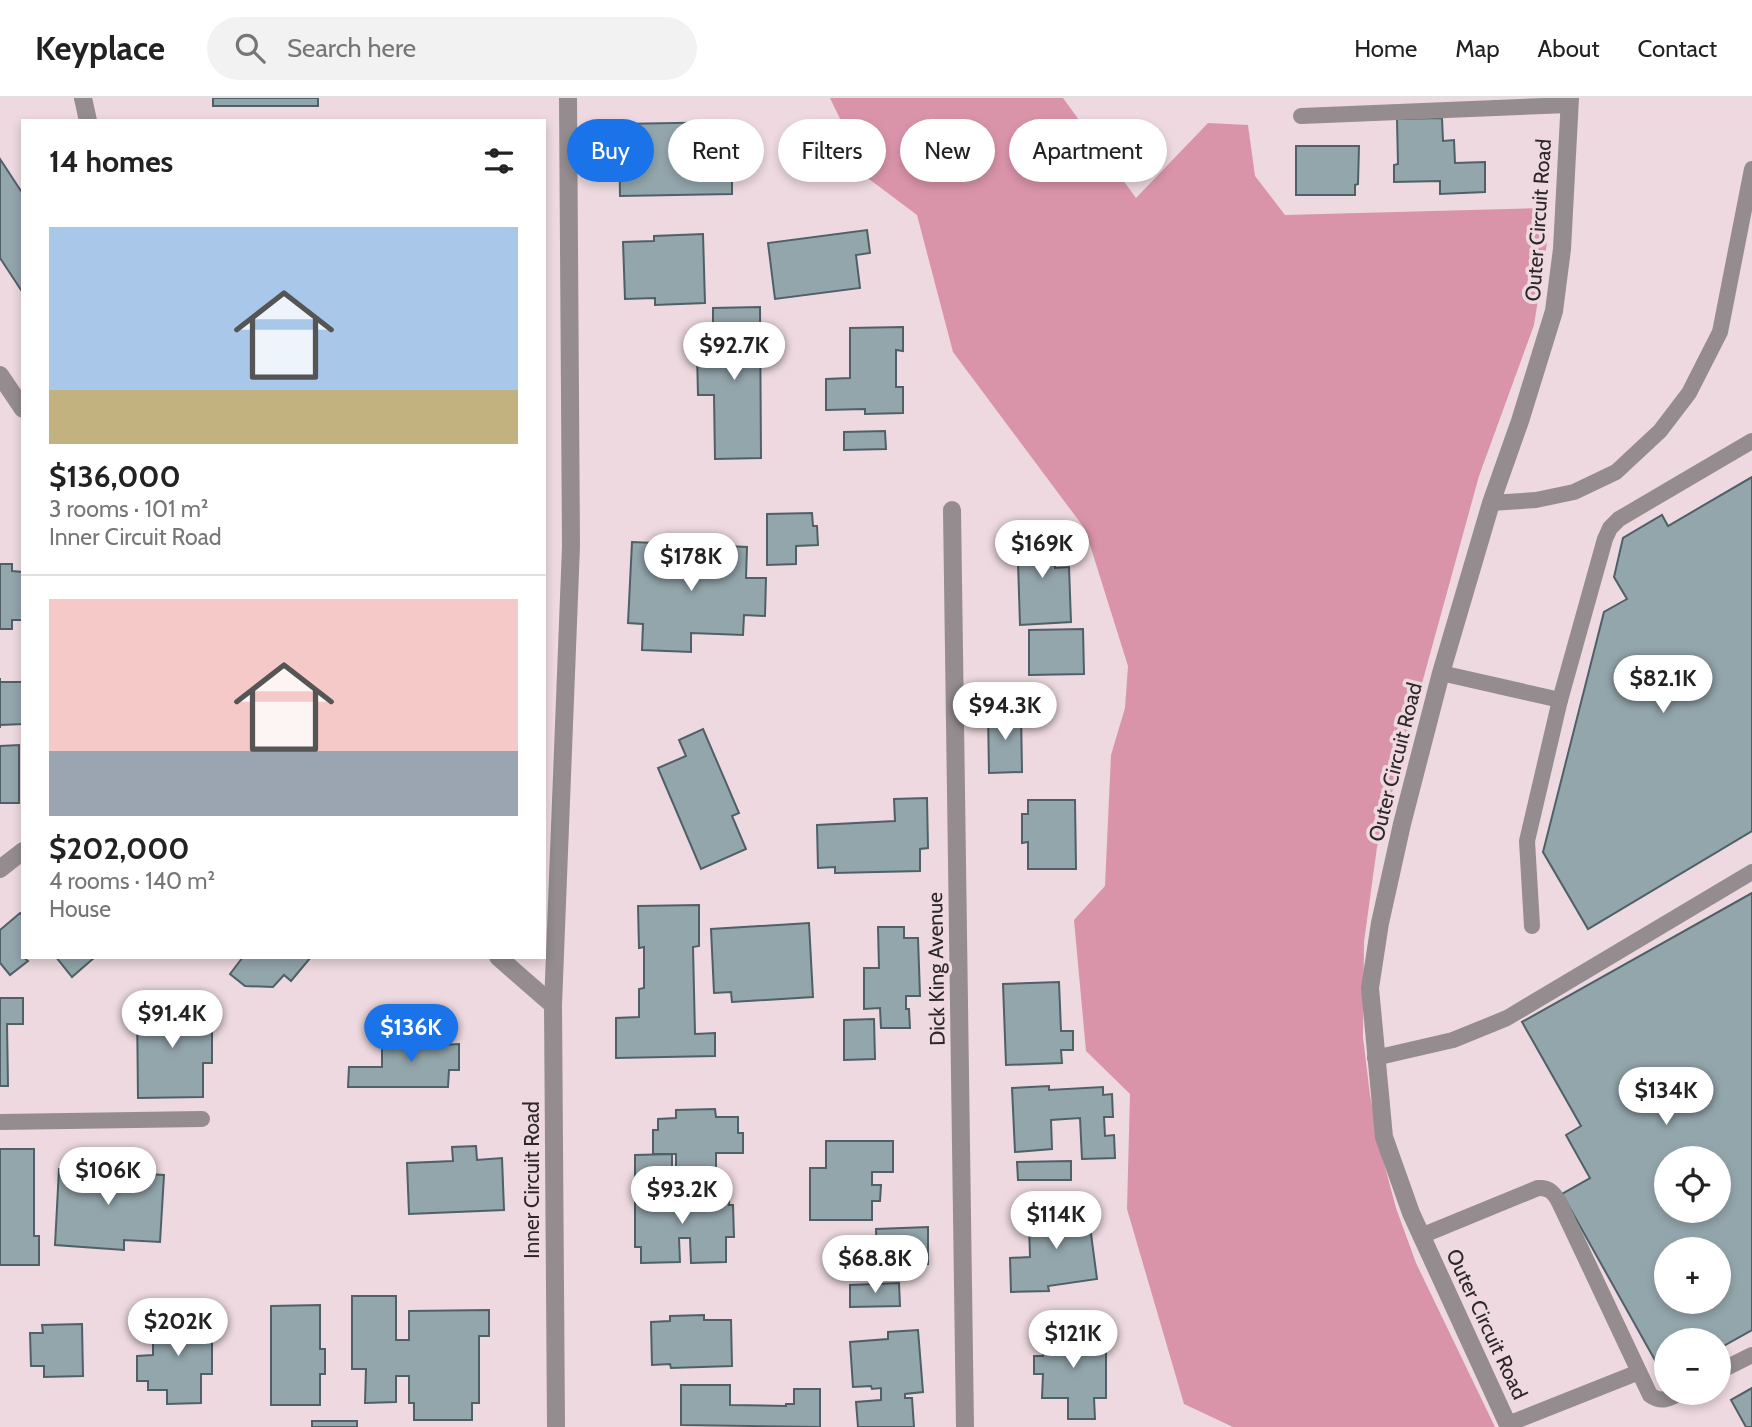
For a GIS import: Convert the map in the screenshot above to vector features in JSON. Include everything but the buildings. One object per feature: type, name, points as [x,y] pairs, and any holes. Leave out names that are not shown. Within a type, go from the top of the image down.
[{"type":"street","points":[[83,98],[88,119]]},
{"type":"street","name":"Inner Circuit Road","points":[[556,1427],[553,1005],[570,546],[568,98]]},
{"type":"street","name":"Outer Circuit Road","points":[[1509,1426],[1410,1213],[1384,1138],[1370,988],[1380,923],[1402,824],[1441,673],[1491,503],[1521,421],[1554,311],[1562,249],[1569,101]]},
{"type":"street","points":[[0,375],[21,406]]},
{"type":"street","name":"Dick King Avenue","points":[[952,510],[965,1427]]},
{"type":"street","points":[[0,869],[21,853]]},
{"type":"street","points":[[500,959],[553,1005]]},
{"type":"lane","points":[[1301,116],[1569,101]]},
{"type":"lane","points":[[1491,503],[1574,492],[1616,472],[1660,430],[1689,393],[1720,332],[1752,169]]},
{"type":"lane","points":[[1532,926],[1527,841],[1560,701],[1605,539],[1610,528],[1619,519],[1752,441]]},
{"type":"lane","points":[[1441,673],[1560,701]]},
{"type":"lane","points":[[1375,1058],[1453,1040],[1507,1018],[1752,872]]},
{"type":"lane","points":[[0,1122],[202,1119]]},
{"type":"lane","points":[[1421,1236],[1545,1187],[1555,1194],[1650,1395],[1654,1398]]},
{"type":"lane","points":[[1731,1366],[1752,1355]]},
{"type":"lane","points":[[1509,1426],[1639,1372]]},
{"type":"shaded area","points":[[830,98],[1063,98],[1078,119],[1009,119],[1009,182],[1124,182],[1136,198],[1151,182],[1167,182],[1167,166],[1208,123],[1248,125],[1255,176],[1285,215],[1544,208],[1547,243],[1534,325],[1479,476],[1377,847],[1364,942],[1363,1037],[1381,1152],[1396,1208],[1416,1263],[1495,1427],[1233,1427],[1184,1404],[1127,1209],[1130,1094],[1086,1051],[1074,920],[1105,886],[1111,755],[1125,708],[1128,666],[1085,529],[953,352],[917,215],[873,182],[886,182],[886,119],[840,119]]}]
